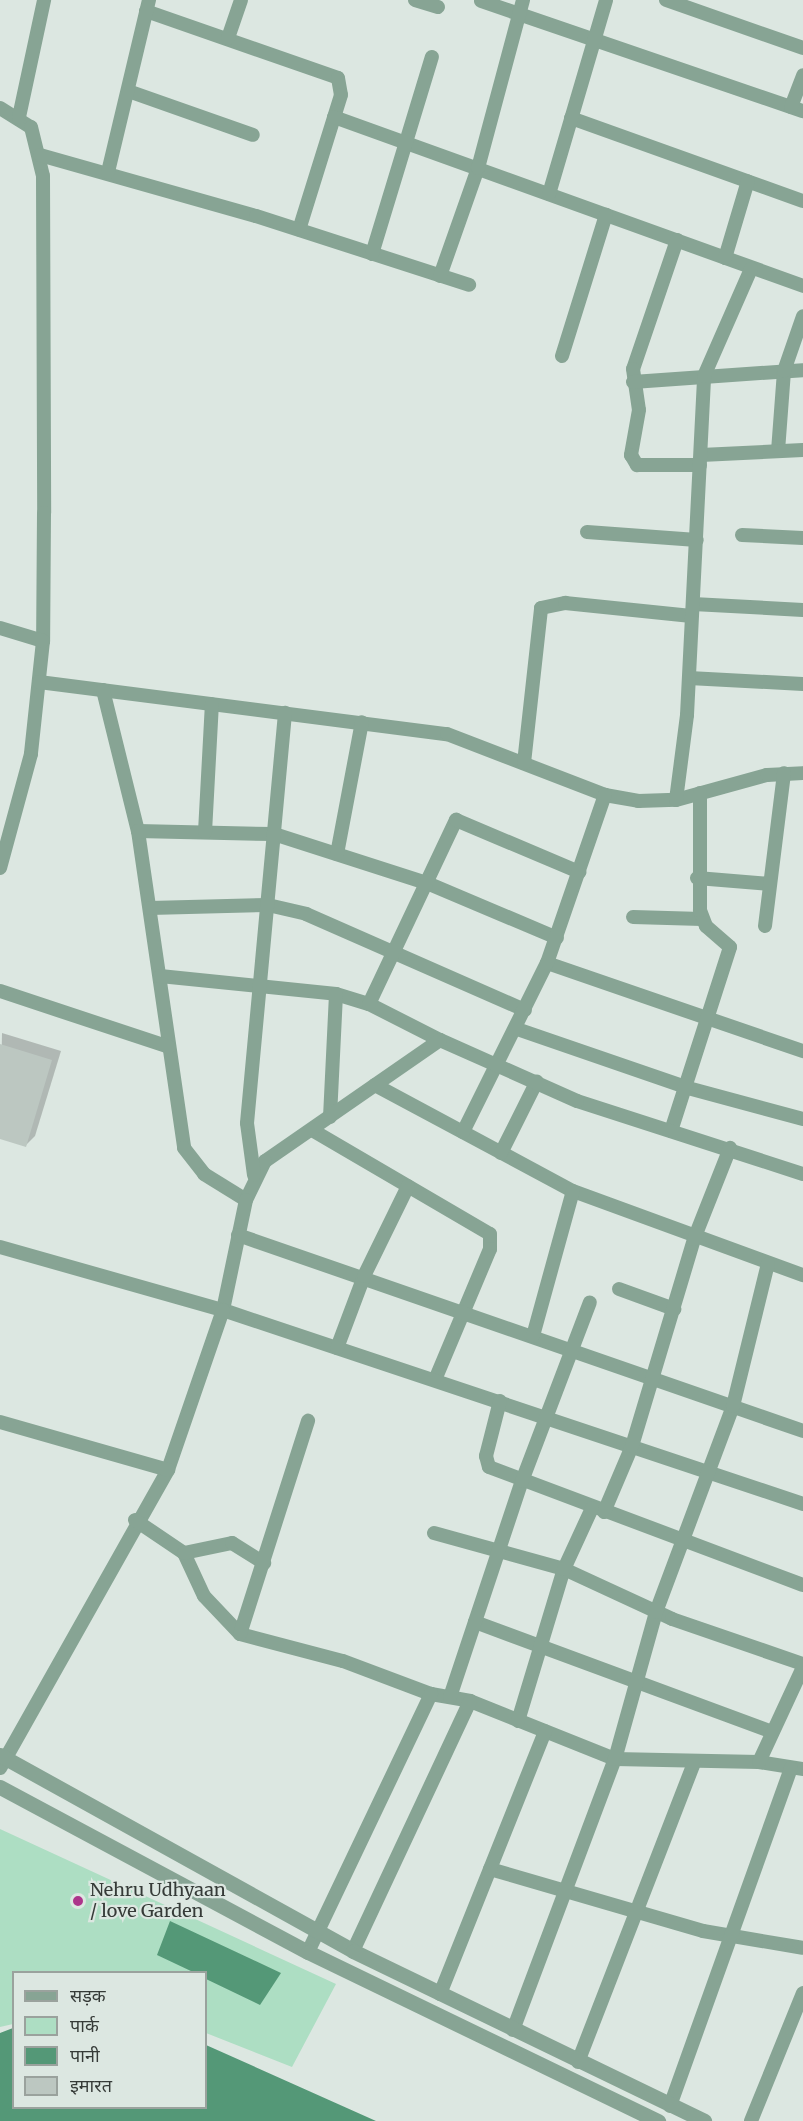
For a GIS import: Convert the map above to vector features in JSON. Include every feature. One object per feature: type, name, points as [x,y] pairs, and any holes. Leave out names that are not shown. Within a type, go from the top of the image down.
[{"type":"street","points":[[19,117],[44,0]]},
{"type":"street","points":[[228,38],[241,0]]},
{"type":"street","points":[[416,0],[438,7]]},
{"type":"street","points":[[481,0],[518,14],[596,37],[797,109],[803,75]]},
{"type":"street","points":[[440,276],[478,168],[523,0]]},
{"type":"street","points":[[549,194],[606,0]]},
{"type":"street","points":[[666,0],[803,48]]},
{"type":"street","points":[[108,172],[130,92],[147,6],[228,38],[335,75],[341,87],[299,230]]},
{"type":"street","points":[[372,254],[432,57]]},
{"type":"street","points":[[130,92],[253,135]]},
{"type":"street","points":[[0,108],[19,117],[31,127],[40,155],[43,641],[30,754],[0,868]]},
{"type":"street","points":[[334,117],[803,286]]},
{"type":"street","points":[[571,118],[803,201]]},
{"type":"street","points":[[40,155],[108,172],[469,285]]},
{"type":"street","points":[[725,258],[748,181]]},
{"type":"street","points":[[562,356],[606,215]]},
{"type":"street","points":[[677,240],[635,359],[633,382],[639,411],[633,461],[700,460],[803,450]]},
{"type":"street","points":[[676,800],[689,678],[704,376],[752,269]]},
{"type":"street","points":[[778,451],[784,371],[803,316]]},
{"type":"street","points":[[633,382],[803,370]]},
{"type":"street","points":[[587,532],[697,540]]},
{"type":"street","points":[[742,535],[803,538]]},
{"type":"street","points":[[524,763],[541,608],[566,603],[692,610],[803,610]]},
{"type":"street","points":[[0,627],[43,641]]},
{"type":"street","points":[[689,678],[803,684]]},
{"type":"street","points":[[39,682],[447,734],[605,795],[676,800],[784,773],[803,773]]},
{"type":"street","points":[[103,690],[138,831],[184,1148],[204,1174],[246,1200]]},
{"type":"street","points":[[204,832],[212,704]]},
{"type":"street","points":[[285,713],[247,1123],[254,1175],[246,1200],[223,1310],[168,1470],[135,1520],[2,1760],[353,1951],[578,2062],[704,2121]]},
{"type":"street","points":[[337,854],[362,722]]},
{"type":"street","points":[[765,926],[784,773]]},
{"type":"street","points":[[671,1131],[688,1088],[730,947],[702,919],[697,878],[700,794]]},
{"type":"street","points":[[463,1132],[517,1029],[547,963],[605,795]]},
{"type":"street","points":[[369,1004],[427,883],[450,826],[460,819],[579,872]]},
{"type":"street","points":[[138,831],[274,834],[427,883],[557,938]]},
{"type":"street","points":[[697,878],[770,884]]},
{"type":"street","points":[[150,908],[268,905],[306,914],[525,1010]]},
{"type":"street","points":[[633,917],[702,919]]},
{"type":"street","points":[[547,963],[709,1020],[803,1050]]},
{"type":"street","points":[[160,976],[261,984],[336,994],[369,1004],[440,1040],[500,1063],[537,1081],[671,1131],[730,1148],[803,1174]]},
{"type":"street","points":[[0,991],[169,1047]]},
{"type":"street","points":[[330,1118],[336,994]]},
{"type":"street","points":[[517,1029],[688,1088],[803,1119]]},
{"type":"street","points":[[254,1175],[280,1148],[330,1118],[440,1040]]},
{"type":"street","points":[[501,1153],[537,1081]]},
{"type":"street","points":[[375,1084],[573,1191],[694,1239],[803,1275]]},
{"type":"street","points":[[312,1130],[490,1234],[490,1249],[462,1310],[435,1380]]},
{"type":"street","points":[[518,1720],[544,1647],[564,1569],[632,1446],[694,1239],[730,1148]]},
{"type":"street","points":[[337,1347],[364,1276],[408,1186]]},
{"type":"street","points":[[533,1336],[573,1191]]},
{"type":"street","points":[[238,1235],[364,1276],[803,1431]]},
{"type":"street","points":[[0,1247],[223,1310],[803,1504]]},
{"type":"street","points":[[513,2030],[615,1759],[633,1681],[656,1612],[705,1470],[733,1406],[768,1264]]},
{"type":"street","points":[[619,1289],[674,1308]]},
{"type":"street","points":[[450,1697],[522,1481],[590,1302]]},
{"type":"street","points":[[500,1401],[486,1464],[522,1481],[803,1585]]},
{"type":"street","points":[[240,1634],[308,1421]]},
{"type":"street","points":[[0,1422],[168,1470]]},
{"type":"street","points":[[135,1520],[184,1552],[204,1596],[240,1634],[343,1661],[431,1694],[470,1701],[615,1759],[694,1763],[759,1762],[797,1769],[731,1936],[670,2106]]},
{"type":"street","points":[[434,1533],[564,1569],[656,1612],[803,1666],[759,1762]]},
{"type":"street","points":[[184,1552],[232,1543],[264,1563]]},
{"type":"street","points":[[474,1622],[772,1732]]},
{"type":"street","points":[[308,1952],[431,1694]]},
{"type":"street","points":[[353,1951],[470,1701]]},
{"type":"street","points":[[440,1994],[545,1731]]},
{"type":"street","points":[[578,2062],[694,1763]]},
{"type":"street","points":[[0,1786],[308,1952],[658,2121]]},
{"type":"street","points":[[490,1869],[565,1893],[731,1936],[803,1948]]},
{"type":"street","points":[[751,2121],[803,1993]]},
{"type":"green space","name":"Nehru Udhyaan / love Garden","points":[[0,1829],[336,1984],[292,2067],[207,2033],[207,1971],[12,1971],[12,2024],[0,2027]]},
{"type":"water","points":[[170,1921],[281,1973],[260,2005],[207,1979],[207,1971],[191,1971],[157,1955]]},
{"type":"water","points":[[12,2028],[12,2109],[207,2109],[207,2045],[376,2121],[0,2121],[0,2033]]},
{"type":"building","points":[[0,1044],[52,1060],[26,1147],[0,1139]]},
{"type":"place","name":"Nehru Udhyaan / love Garden","points":[[78,1901]]}]
